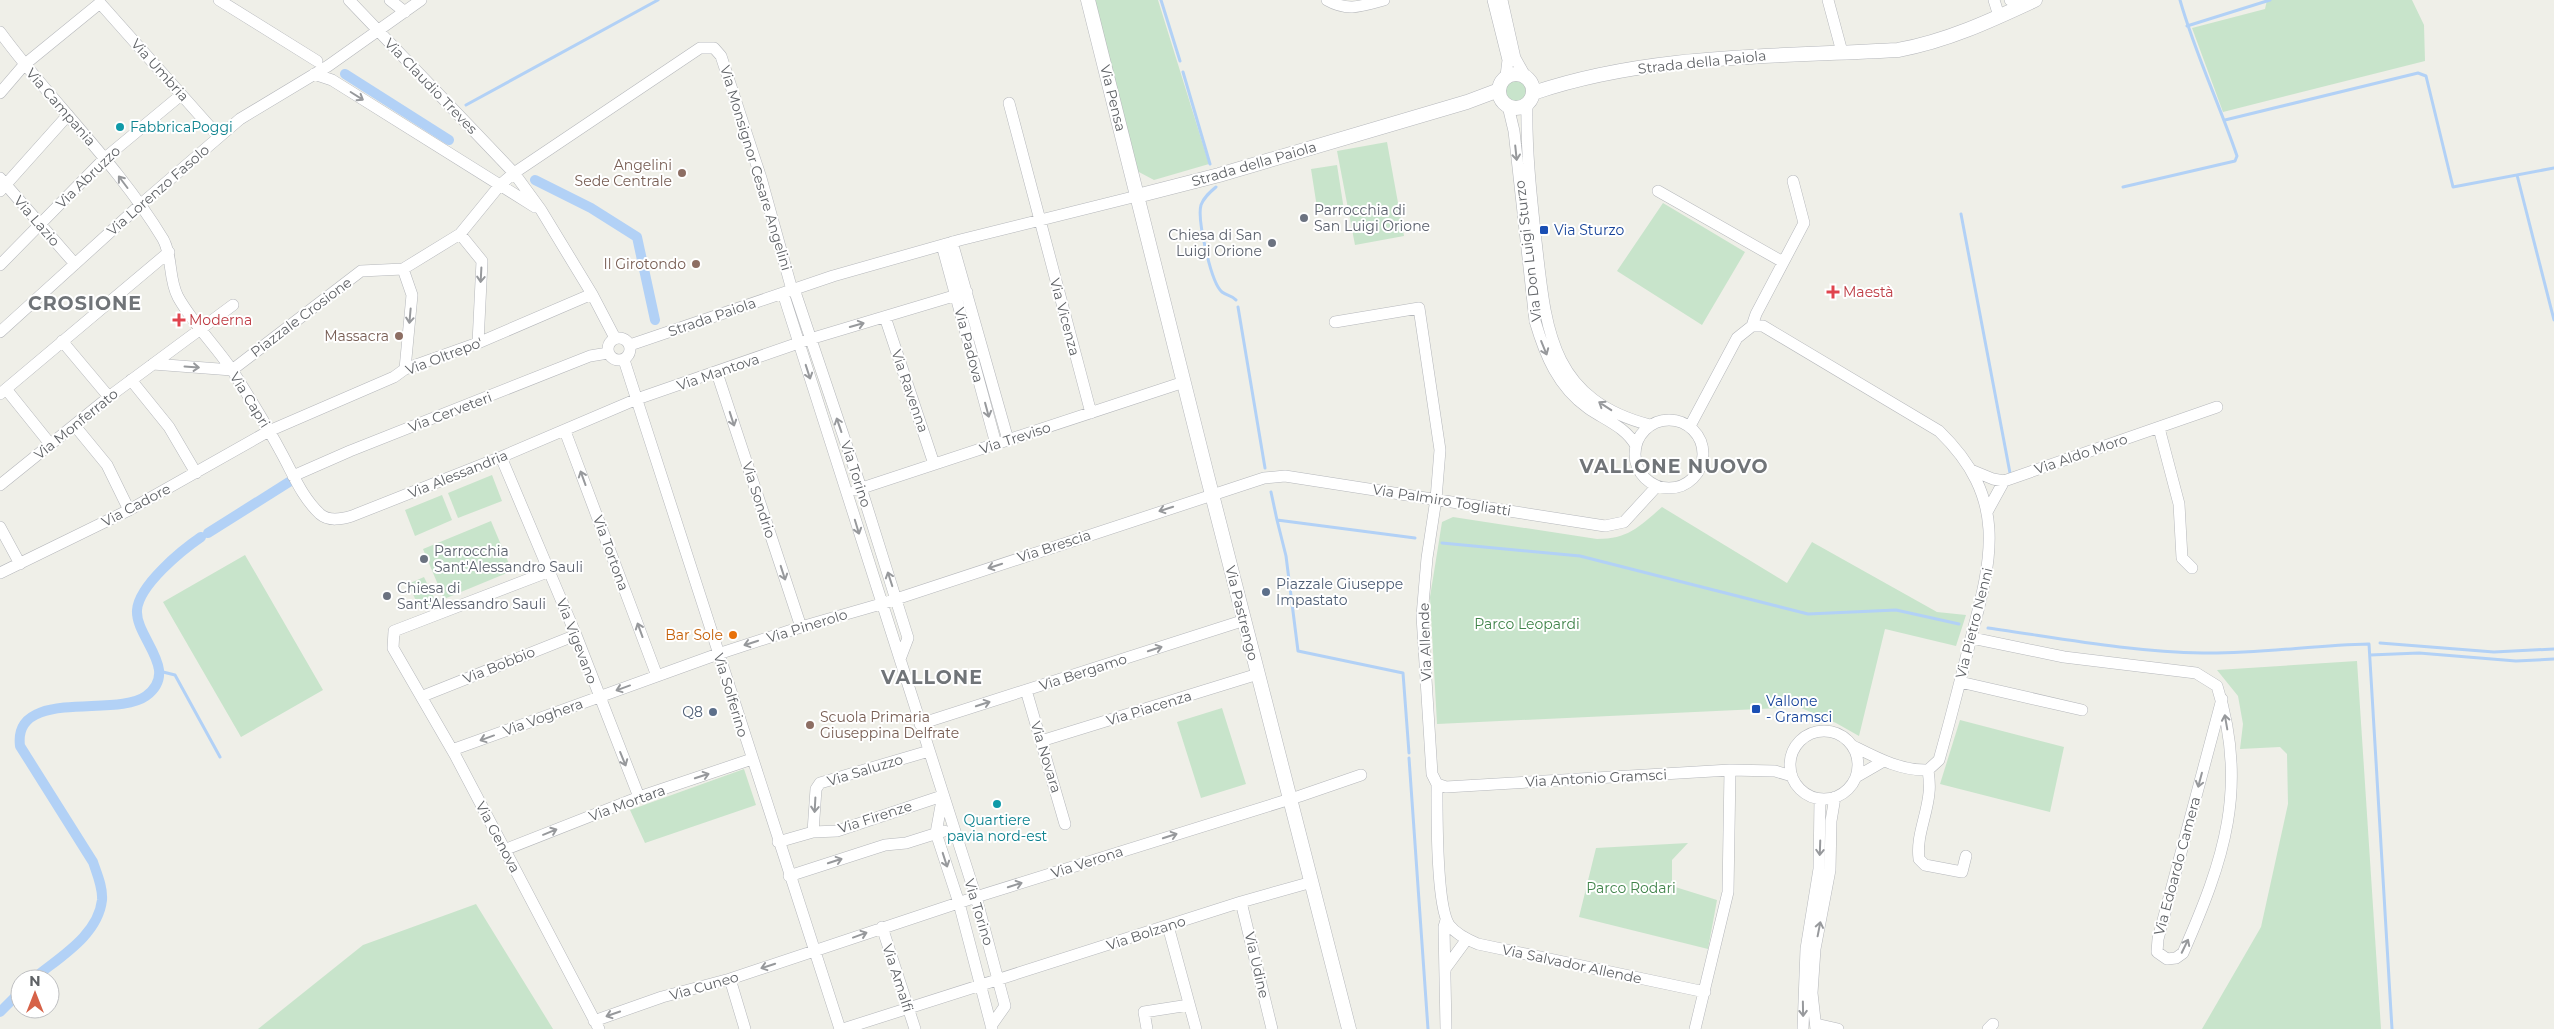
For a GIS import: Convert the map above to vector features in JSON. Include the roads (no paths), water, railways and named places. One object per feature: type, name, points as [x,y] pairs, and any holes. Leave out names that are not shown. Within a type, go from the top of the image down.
[{"type":"street","points":[[219,0],[317,61]]},
{"type":"street","name":"Via Claudio Treves","points":[[348,0],[514,173],[541,210],[592,294],[615,338]]},
{"type":"street","points":[[390,0],[405,12]]},
{"type":"street","name":"Via Lorenzo Fasolo","points":[[0,332],[140,205],[240,119],[378,32],[421,0]]},
{"type":"street","name":"Via Pensa","points":[[1088,0],[1137,196]]},
{"type":"street","points":[[1327,0],[1339,7],[1354,9],[1384,0]]},
{"type":"street","points":[[1493,0],[1508,60],[1503,99],[1521,107],[1529,88],[1515,58],[1502,0]]},
{"type":"street","points":[[1828,0],[1842,52]]},
{"type":"street","points":[[1994,0],[1999,16]]},
{"type":"street","points":[[2010,0],[2034,0]]},
{"type":"street","name":"Strada della Paiola","points":[[1529,88],[1676,62],[1720,57],[1898,50],[1958,34],[2034,0]]},
{"type":"street","name":"Via Umbria","points":[[24,65],[100,4],[219,137]]},
{"type":"street","name":"Via Campania","points":[[0,32],[24,65],[105,158],[140,205],[169,252]]},
{"type":"street","name":"Via Monsignor Cesare Angelini","points":[[403,269],[460,234],[500,185],[514,173],[700,48],[714,48],[721,56],[776,233],[789,291]]},
{"type":"street","points":[[0,93],[24,65]]},
{"type":"street","points":[[1506,76],[1518,73],[1529,88]]},
{"type":"street","points":[[314,74],[332,80],[541,210]]},
{"type":"street","name":"Via Don Luigi Sturzo","points":[[1529,88],[1530,179],[1546,320],[1557,355],[1580,388],[1618,414],[1650,425]]},
{"type":"street","name":"Via Abruzzo","points":[[0,265],[105,158],[181,95]]},
{"type":"street","name":"Strada della Paiola","points":[[789,291],[833,276],[947,244],[1219,175],[1467,102],[1503,99]]},
{"type":"street","name":"Via Don Luigi Sturzo","points":[[1503,99],[1514,131],[1535,321],[1541,343],[1552,369],[1568,390],[1586,407],[1630,435],[1636,446]]},
{"type":"street","points":[[1009,103],[1039,220]]},
{"type":"street","points":[[2,184],[68,115]]},
{"type":"street","points":[[1690,426],[1737,338],[1752,326],[1756,314],[1804,223],[1793,181]]},
{"type":"street","name":"Via Lazio","points":[[2,184],[75,264]]},
{"type":"street","points":[[1658,191],[1783,262]]},
{"type":"street","name":"Via Pastrengo","points":[[1137,196],[1349,1029]]},
{"type":"street","name":"Via Vicenza","points":[[1039,220],[1091,413]]},
{"type":"street","points":[[460,234],[482,262],[478,343]]},
{"type":"street","name":"Via Padova","points":[[947,244],[1008,440]]},
{"type":"street","points":[[51,445],[3,391],[169,252]]},
{"type":"street","name":"Via Capri","points":[[169,252],[173,286],[179,299],[232,370],[270,431],[293,476]]},
{"type":"street","points":[[403,269],[412,295],[405,369]]},
{"type":"street","name":"Piazzale Crosione","points":[[232,370],[361,271],[403,269]]},
{"type":"street","name":"Via Torino","points":[[789,291],[810,339],[861,488],[908,638],[900,658]]},
{"type":"street","name":"Via Torino","points":[[789,291],[799,343],[900,658],[952,828],[976,897],[1000,980],[1004,1006],[992,1028]]},
{"type":"street","name":"Strada Paiola","points":[[630,345],[789,291]]},
{"type":"street","name":"Via Oltrepo'","points":[[270,431],[394,377],[405,369],[478,343],[592,294]]},
{"type":"street","points":[[810,339],[961,294]]},
{"type":"street","name":"Via Padova","points":[[961,294],[996,444]]},
{"type":"street","name":"Via Monferrato","points":[[0,485],[109,397],[233,304]]},
{"type":"street","name":"Via Allende","points":[[1335,322],[1419,308],[1440,450],[1422,616],[1432,774],[1436,784]]},
{"type":"street","name":"Via Ravenna","points":[[885,317],[934,464]]},
{"type":"street","name":"Via Pietro Nenni","points":[[1752,326],[1763,326],[1939,431],[1954,445],[1982,490],[1991,537],[1988,572],[1972,638],[1964,682],[1939,760],[1928,770]]},
{"type":"street","points":[[615,338],[624,338],[630,345],[630,354],[624,360],[614,360],[608,353],[608,344],[615,338]]},
{"type":"street","name":"Via Mantova","points":[[637,399],[717,373],[810,339]]},
{"type":"street","points":[[62,341],[109,397]]},
{"type":"street","name":"Via Cerveteri","points":[[293,476],[590,356],[608,353]]},
{"type":"street","name":"Via Solferino","points":[[624,360],[789,876],[842,1029]]},
{"type":"street","points":[[153,364],[232,370]]},
{"type":"street","name":"Via Sondrio","points":[[717,373],[801,627]]},
{"type":"street","points":[[131,380],[169,427],[196,473]]},
{"type":"street","name":"Via Treviso","points":[[846,493],[1184,382]]},
{"type":"street","name":"Via Alessandria","points":[[293,476],[302,494],[323,516],[332,520],[342,519],[565,431],[637,399]]},
{"type":"street","name":"Via Aldo Moro","points":[[2004,481],[2216,407]]},
{"type":"street","points":[[1670,419],[1690,426],[1699,435],[1703,446],[1704,459],[1700,470],[1692,480],[1681,486],[1669,488],[1657,486],[1646,479],[1639,470],[1635,458],[1636,446],[1641,434],[1650,425],[1670,419]]},
{"type":"street","points":[[75,426],[108,465],[129,510]]},
{"type":"street","points":[[2159,428],[2179,504],[2182,558],[2192,568]]},
{"type":"street","name":"Via Cadore","points":[[0,573],[129,510],[270,431]]},
{"type":"street","name":"Via Tortona","points":[[565,431],[657,676]]},
{"type":"street","name":"Via Vigevano","points":[[501,457],[576,635],[639,797]]},
{"type":"street","points":[[1971,470],[1993,479],[2004,481],[1987,512]]},
{"type":"street","name":"Via Palmiro Togliatti","points":[[1212,494],[1264,478],[1285,476],[1605,526],[1624,522],[1657,486]]},
{"type":"street","name":"Via Brescia","points":[[896,599],[1212,494]]},
{"type":"street","points":[[0,527],[20,564]]},
{"type":"street","name":"Via Genova","points":[[550,571],[394,631],[393,648],[423,696],[596,1025]]},
{"type":"street","name":"Via Pinerolo","points":[[718,654],[896,599]]},
{"type":"street","name":"Via Bergamo","points":[[920,724],[1245,620]]},
{"type":"street","name":"Via Bobbio","points":[[423,696],[576,635]]},
{"type":"street","name":"Via Edoardo Camera","points":[[1972,638],[2064,657],[2196,673],[2218,686],[2222,699],[2231,751],[2232,802],[2224,846],[2213,882],[2183,953],[2176,958],[2166,960],[2157,952],[2158,938],[2222,699]]},
{"type":"street","name":"Via Voghera","points":[[452,750],[718,654]]},
{"type":"street","name":"Via Piacenza","points":[[1041,741],[1258,674]]},
{"type":"street","points":[[1964,682],[2082,710]]},
{"type":"street","name":"Via Novara","points":[[1026,690],[1066,824]]},
{"type":"street","points":[[1882,762],[1856,777],[1845,792],[1835,797],[1820,799],[1802,792],[1792,776],[1791,756],[1803,738],[1816,732],[1833,732],[1882,762],[1918,770],[1928,770],[1929,794],[1921,822],[1918,848],[1919,859],[1926,865],[1962,872],[1966,856]]},
{"type":"street","points":[[2208,746],[2217,742],[2224,744],[2231,751]]},
{"type":"street","points":[[1853,746],[1858,762],[1856,777]]},
{"type":"street","name":"Via Saluzzo","points":[[814,832],[816,788],[820,783],[929,751]]},
{"type":"street","name":"Via Antonio Gramsci","points":[[1756,771],[1791,756]]},
{"type":"street","name":"Via Mortara","points":[[504,850],[639,797],[752,760]]},
{"type":"street","points":[[1695,1029],[1728,892],[1730,770]]},
{"type":"street","name":"Via Antonio Gramsci","points":[[1436,784],[1446,787],[1730,770],[1775,771],[1792,776]]},
{"type":"street","name":"Via Verona","points":[[814,951],[882,927],[1361,775]]},
{"type":"street","points":[[1436,784],[1441,899],[1446,920],[1444,927],[1446,1029]]},
{"type":"street","name":"Via Torino","points":[[942,796],[936,833],[959,903],[992,1028]]},
{"type":"street","name":"Via Firenze","points":[[778,842],[814,832],[837,831],[942,796]]},
{"type":"street","points":[[1835,797],[1831,820],[1830,870],[1814,966],[1812,993],[1816,1026],[1838,1029]]},
{"type":"street","points":[[1803,1029],[1806,950],[1819,870],[1820,799]]},
{"type":"street","points":[[789,876],[885,845],[906,843],[952,828]]},
{"type":"street","name":"Via Bolzano","points":[[842,1029],[1241,902],[1312,882]]},
{"type":"street","name":"Via Udine","points":[[1241,902],[1272,1029]]},
{"type":"street","name":"Via Salvador Allende","points":[[1446,920],[1454,930],[1467,939],[1510,952],[1705,992]]},
{"type":"street","points":[[1168,926],[1196,1029]]},
{"type":"street","name":"Via Amalfi","points":[[882,927],[915,1029]]},
{"type":"street","points":[[1445,969],[1467,939]]},
{"type":"street","name":"Via Cuneo","points":[[596,1025],[662,997],[730,979],[814,951]]},
{"type":"street","points":[[730,979],[745,1029]]},
{"type":"street","points":[[1147,1029],[1144,1012],[1189,1005]]},
{"type":"waterway","points":[[466,105],[658,0]]},
{"type":"waterway","points":[[1161,0],[1180,61]]},
{"type":"waterway","points":[[2123,187],[2235,161],[2237,156],[2180,0]]},
{"type":"waterway","points":[[2187,26],[2270,0]]},
{"type":"waterway","points":[[1183,72],[1210,164]]},
{"type":"waterway","points":[[2225,120],[2418,73],[2426,76],[2453,187],[2554,168]]},
{"type":"waterway","points":[[345,74],[449,140]]},
{"type":"waterway","points":[[2517,175],[2554,320]]},
{"type":"waterway","points":[[535,180],[591,208],[637,237],[655,320]]},
{"type":"waterway","points":[[1216,187],[1205,197],[1201,205],[1203,236],[1209,264],[1218,286],[1222,292],[1236,300]]},
{"type":"waterway","points":[[1961,214],[2010,473]]},
{"type":"waterway","points":[[1238,307],[1265,468]]},
{"type":"waterway","points":[[208,533],[289,482]]},
{"type":"waterway","points":[[1271,492],[1277,520],[1415,538]]},
{"type":"waterway","points":[[1277,520],[1286,556],[1298,651],[1403,673],[1409,753]]},
{"type":"waterway","points":[[46,969],[75,945],[93,925],[99,913],[102,890],[93,862],[20,746],[22,728],[33,716],[49,710],[132,702],[146,696],[156,686],[159,676],[158,665],[138,621],[137,610],[140,600],[153,579],[183,550],[201,537]]},
{"type":"waterway","points":[[1442,543],[1580,556],[1808,614],[1896,610],[1959,624]]},
{"type":"waterway","points":[[1988,628],[2095,644],[2176,652],[2245,652],[2369,644],[2392,1029]]},
{"type":"waterway","points":[[2380,643],[2494,652],[2554,649]]},
{"type":"waterway","points":[[2370,655],[2419,653],[2516,661],[2554,659]]},
{"type":"waterway","points":[[159,671],[175,675],[220,757]]},
{"type":"waterway","points":[[1409,758],[1428,1029]]},
{"type":"waterway","points":[[0,1012],[10,1002]]},
{"type":"place","name":"FabbricaPoggi","points":[[120,127]]},
{"type":"place","name":"Angelini Sede Centrale","points":[[682,173]]},
{"type":"place","name":"Parrocchia di San Luigi Orione","points":[[1304,218]]},
{"type":"place","name":"Via Sturzo","points":[[1544,230]]},
{"type":"place","name":"Chiesa di San Luigi Orione","points":[[1272,243]]},
{"type":"place","name":"Il Girotondo","points":[[696,264]]},
{"type":"place","name":"Maestà","points":[[1833,292]]},
{"type":"place","name":"Moderna","points":[[179,320]]},
{"type":"place","name":"Massacra","points":[[399,336]]},
{"type":"place","name":"Parrocchia Sant'Alessandro Sauli","points":[[424,559]]},
{"type":"place","name":"Piazzale Giuseppe Impastato","points":[[1266,592]]},
{"type":"place","name":"Chiesa di Sant'Alessandro Sauli","points":[[387,596]]},
{"type":"place","name":"Bar Sole","points":[[733,635]]},
{"type":"place","name":"Vallone - Gramsci","points":[[1756,709]]},
{"type":"place","name":"Q8","points":[[713,712]]},
{"type":"place","name":"Scuola Primaria Giuseppina Delfrate","points":[[810,725]]},
{"type":"place","name":"Quartiere pavia nord-est","points":[[997,804]]},
{"type":"district","name":"CROSIONE","points":[[85,303]]},
{"type":"district","name":"VALLONE NUOVO","points":[[1674,466]]},
{"type":"district","name":"VALLONE","points":[[932,677]]},
{"type":"park label","name":"Parco Leopardi","points":[[1527,624]]},
{"type":"park label","name":"Parco Rodari","points":[[1631,888]]}]
